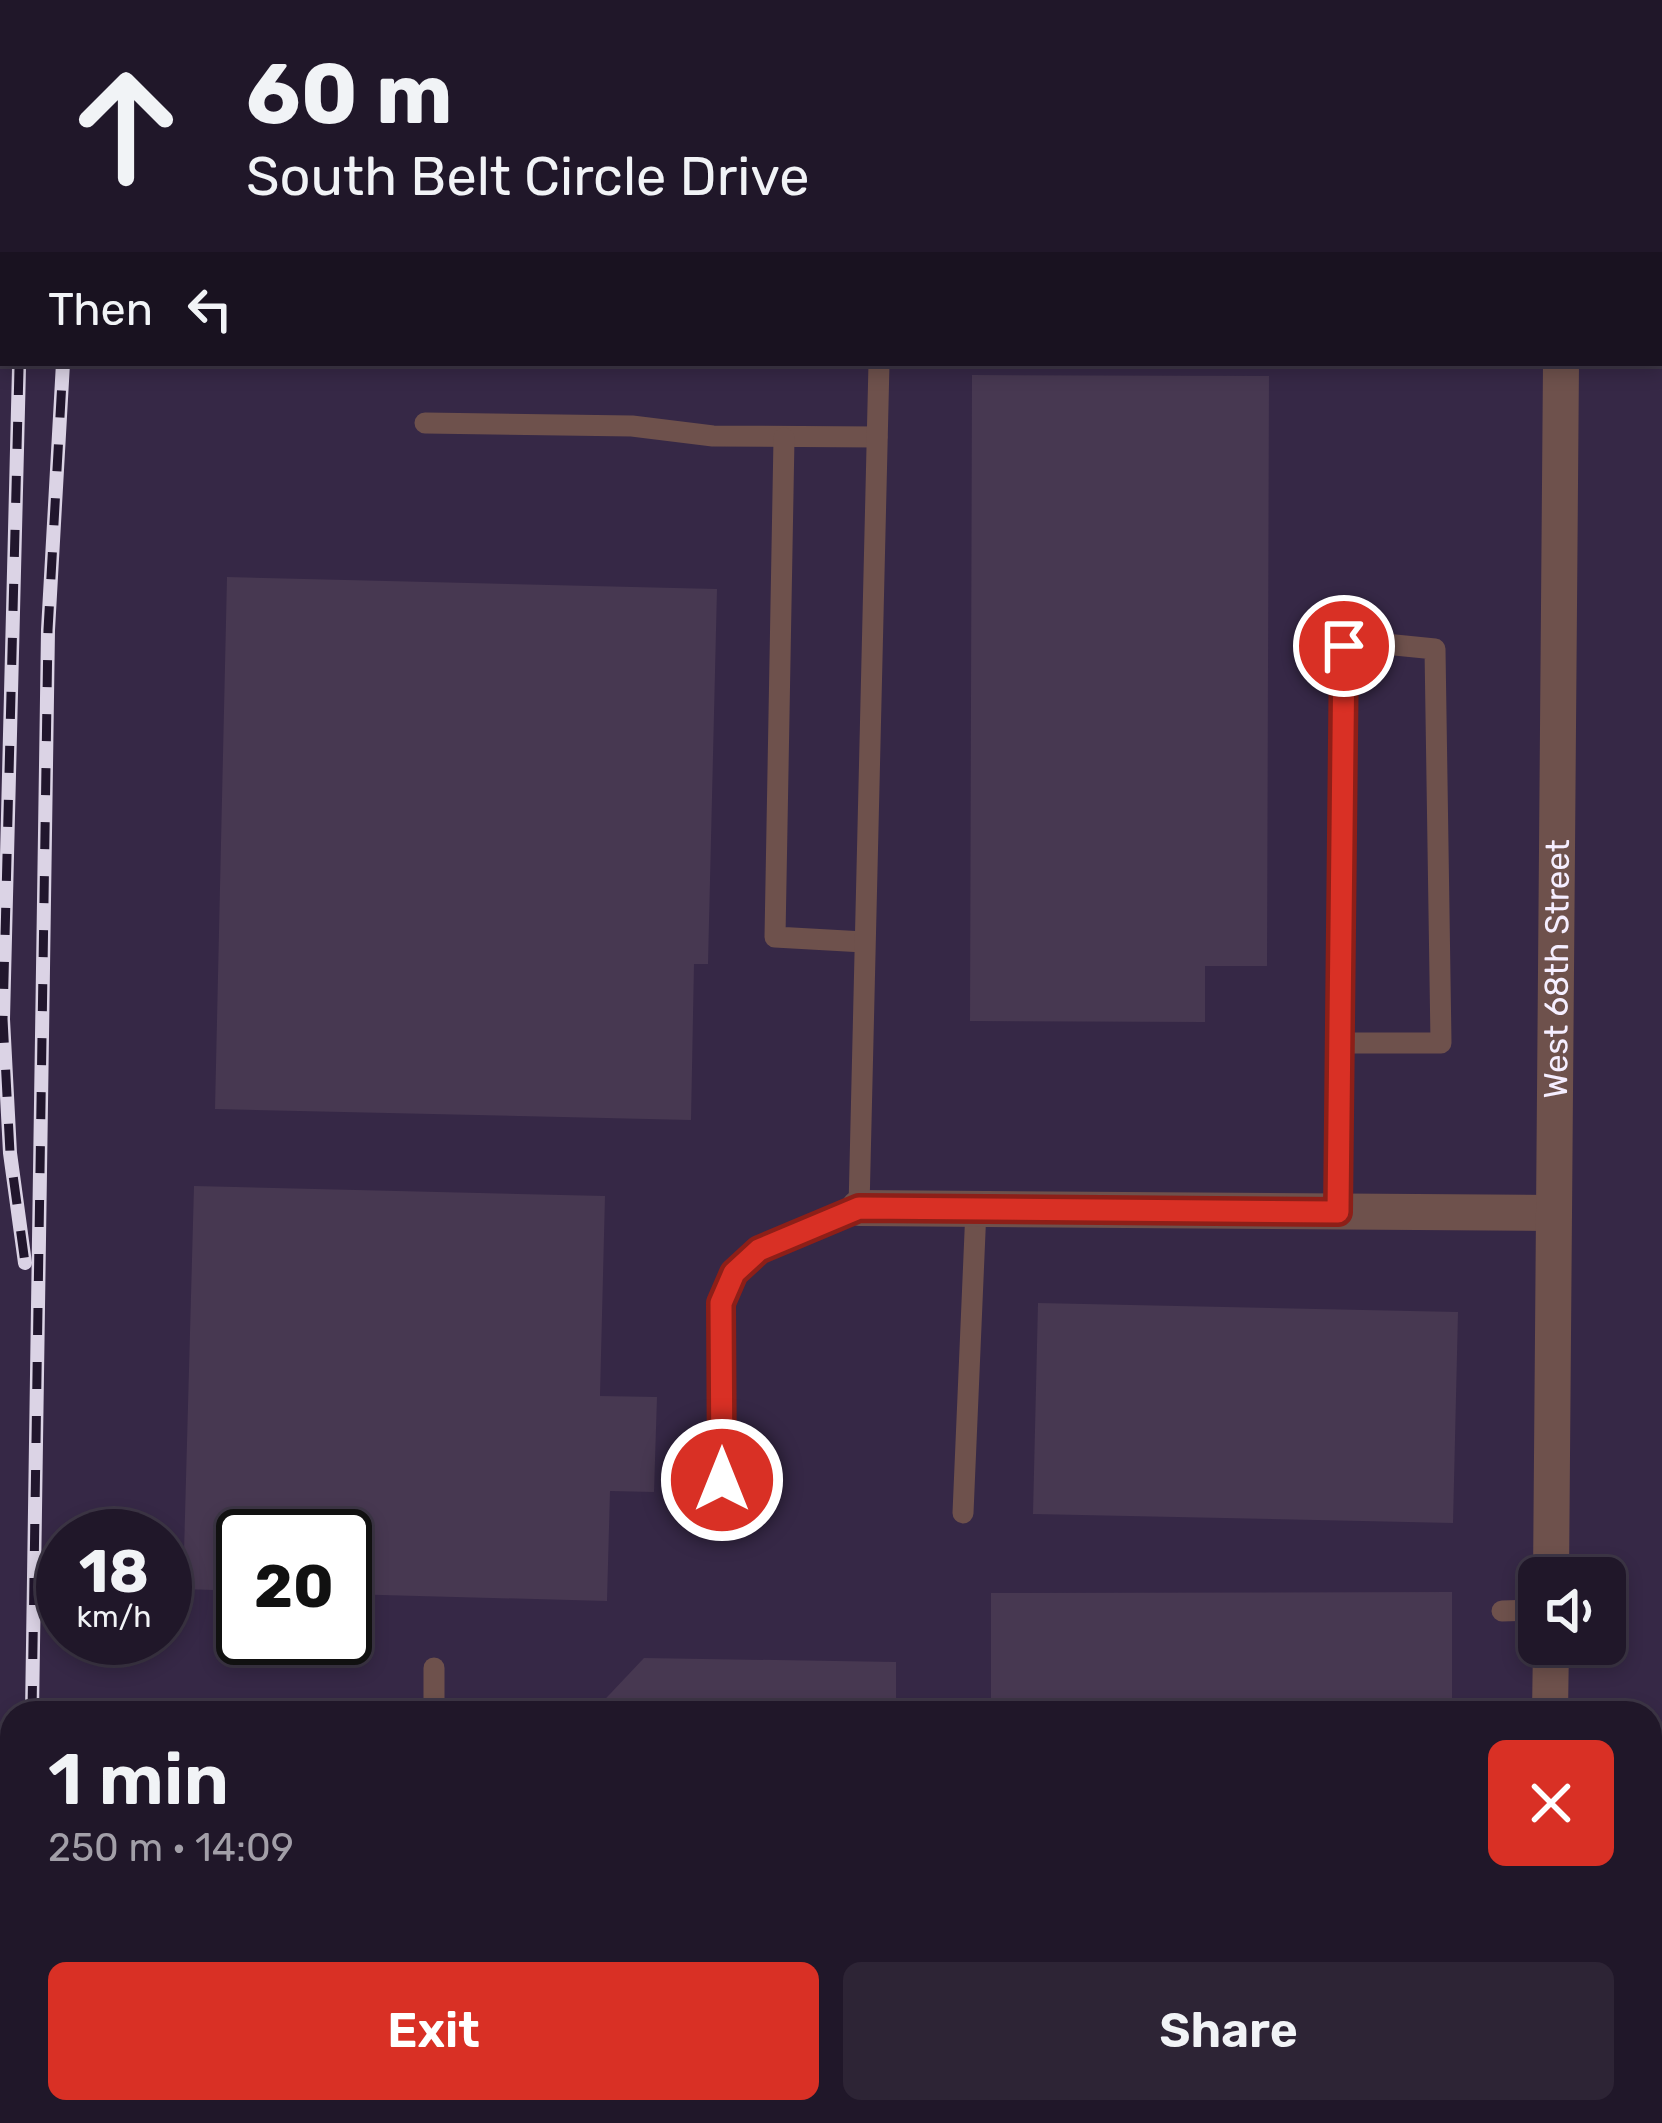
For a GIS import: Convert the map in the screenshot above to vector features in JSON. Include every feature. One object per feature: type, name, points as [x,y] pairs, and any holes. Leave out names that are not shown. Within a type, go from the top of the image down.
[{"type":"street","name":"West 68th Street","points":[[1551,1557],[1561,366]]},
{"type":"street","points":[[859,1208],[1554,1214]]},
{"type":"street","points":[[1550,1701],[1551,1665]]},
{"type":"lane","points":[[722,1524],[721,1303],[734,1273],[759,1250],[859,1208],[880,366]]},
{"type":"lane","points":[[425,423],[632,426],[713,436],[877,437]]},
{"type":"lane","points":[[784,437],[775,937],[865,942]]},
{"type":"lane","points":[[1338,1212],[1344,646],[1365,642],[1436,650],[1441,1043],[1340,1043]]},
{"type":"lane","points":[[962,1513],[976,1209]]},
{"type":"lane","points":[[1502,1611],[1518,1611]]},
{"type":"lane","points":[[434,1668],[434,1701]]},
{"type":"shaded area","points":[[0,366],[1662,366],[1662,1701],[0,1701]]},
{"type":"building","points":[[972,375],[1269,376],[1267,966],[1205,966],[1205,1022],[970,1021]]},
{"type":"building","points":[[227,577],[717,589],[708,964],[694,964],[691,1120],[215,1109]]},
{"type":"building","points":[[194,1186],[605,1196],[600,1396],[657,1397],[654,1492],[610,1491],[607,1601],[372,1595],[372,1509],[216,1509],[216,1590],[192,1589],[192,1509],[185,1509]]},
{"type":"building","points":[[1038,1303],[1458,1312],[1453,1523],[1033,1514]]},
{"type":"building","points":[[1452,1592],[1452,1701],[991,1701],[991,1593]]},
{"type":"building","points":[[644,1658],[896,1662],[896,1701],[603,1701]]},
{"type":"railway","points":[[32,1701],[48,630],[63,366]]},
{"type":"railway","points":[[19,368],[3,1019],[10,1153],[25,1263]]},
{"type":"route","points":[[722,1480],[721,1303],[734,1273],[759,1250],[859,1208],[1338,1212],[1344,646]]}]
